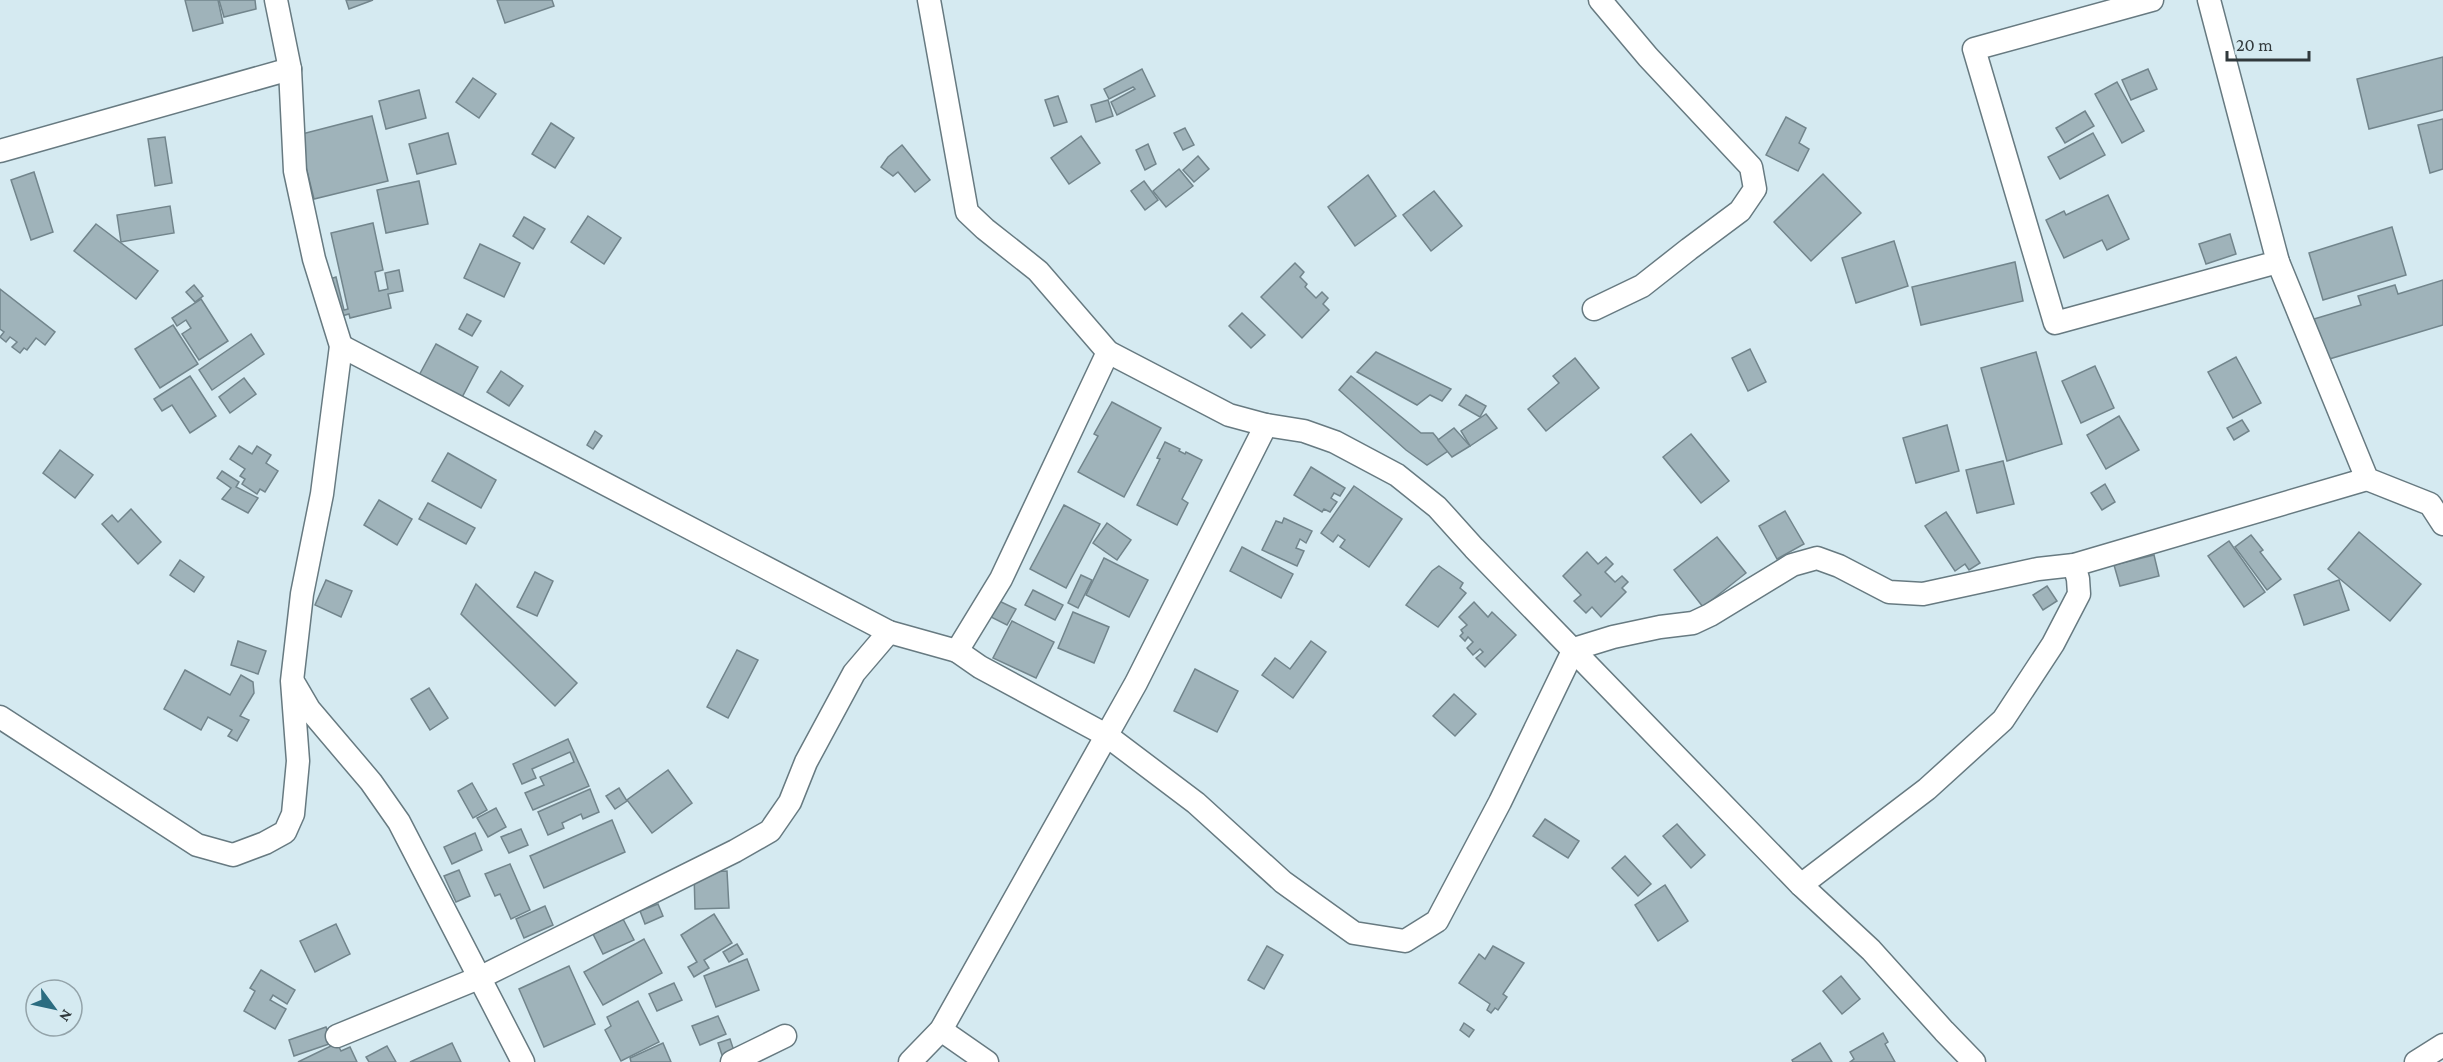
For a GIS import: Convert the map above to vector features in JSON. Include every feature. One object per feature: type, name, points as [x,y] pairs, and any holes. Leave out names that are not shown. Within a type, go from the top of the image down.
[{"type":"street","points":[[0,717],[197,845],[233,855],[265,843],[285,832],[293,814],[298,761],[292,681],[302,594],[322,494],[341,346],[314,259],[295,171],[290,69],[276,0]]},
{"type":"street","points":[[929,0],[967,212],[985,230],[1038,271],[1108,352],[1229,416],[1305,431],[1335,442],[1397,475],[1437,507],[1801,885],[1871,950],[1974,1062]]},
{"type":"street","points":[[1593,309],[1642,286],[1740,211],[1755,189],[1751,167],[1648,57],[1600,0]]},
{"type":"street","points":[[2152,0],[1974,49],[2055,323],[2278,262]]},
{"type":"street","points":[[2209,0],[2278,262],[2367,479]]},
{"type":"street","points":[[0,151],[290,69]]},
{"type":"street","points":[[341,346],[889,632],[957,651],[980,667],[1106,735],[1196,803],[1282,882],[1354,933],[1405,941],[1437,921],[1500,802],[1574,649],[1614,637],[1660,627],[1693,623],[1792,565],[1817,558],[1839,566],[1889,592],[1923,594],[2038,569],[2074,565],[2367,479],[2430,504],[2443,524]]},
{"type":"street","points":[[957,651],[1000,579],[1108,352]]},
{"type":"street","points":[[910,1062],[941,1030],[1136,682],[1266,425]]},
{"type":"street","points":[[1801,885],[1927,789],[2003,720],[2053,644],[2079,594],[2074,565]]},
{"type":"street","points":[[337,1036],[481,977],[735,851],[770,831],[790,802],[806,762],[854,673],[889,632]]},
{"type":"street","points":[[292,681],[309,709],[371,782],[399,822],[523,1062]]},
{"type":"street","points":[[941,1030],[987,1062]]},
{"type":"street","points":[[732,1062],[785,1036]]},
{"type":"street","points":[[2420,1061],[2443,1045]]},
{"type":"building","points":[[185,0],[218,0],[223,23],[193,31]]},
{"type":"building","points":[[219,0],[255,0],[256,9],[224,17]]},
{"type":"building","points":[[346,0],[373,0],[349,9]]},
{"type":"building","points":[[497,0],[552,0],[554,6],[505,23]]},
{"type":"building","points":[[2443,57],[2443,110],[2369,129],[2357,79]]},
{"type":"building","points":[[1142,69],[1155,96],[1117,115],[1111,102],[1135,89],[1133,87],[1109,99],[1104,89]]},
{"type":"building","points":[[2148,69],[2157,89],[2131,100],[2122,80]]},
{"type":"building","points":[[473,78],[496,94],[479,118],[456,102]]},
{"type":"building","points":[[2117,82],[2144,131],[2122,143],[2095,94]]},
{"type":"building","points":[[419,90],[426,118],[386,129],[379,101]]},
{"type":"building","points":[[1058,96],[1067,122],[1054,126],[1045,100]]},
{"type":"building","points":[[1108,100],[1113,116],[1096,122],[1091,105]]},
{"type":"building","points":[[2085,111],[2094,126],[2065,143],[2056,128]]},
{"type":"building","points":[[372,116],[388,181],[314,199],[298,135]]},
{"type":"building","points":[[1786,117],[1806,128],[1799,143],[1809,149],[1798,171],[1766,155]]},
{"type":"building","points":[[2443,119],[2443,169],[2430,173],[2418,125]]},
{"type":"building","points":[[551,123],[574,138],[555,168],[532,154]]},
{"type":"building","points":[[1185,128],[1194,145],[1183,150],[1174,133]]},
{"type":"building","points":[[448,133],[456,164],[417,174],[409,144]]},
{"type":"building","points":[[2093,133],[2105,155],[2060,179],[2048,157]]},
{"type":"building","points":[[1081,136],[1100,163],[1069,184],[1051,158]]},
{"type":"building","points":[[165,137],[172,183],[155,186],[148,139]]},
{"type":"building","points":[[1148,144],[1156,164],[1145,170],[1136,150]]},
{"type":"building","points":[[902,145],[930,180],[915,192],[898,172],[893,176],[881,167],[888,157]]},
{"type":"building","points":[[1198,156],[1209,169],[1194,182],[1183,170]]},
{"type":"building","points":[[1179,169],[1193,186],[1166,207],[1153,191]]},
{"type":"building","points":[[34,172],[53,232],[31,240],[11,180]]},
{"type":"building","points":[[1823,174],[1861,213],[1811,261],[1774,222]]},
{"type":"building","points":[[1368,175],[1396,216],[1355,246],[1328,207]]},
{"type":"building","points":[[419,181],[428,224],[386,233],[377,190]]},
{"type":"building","points":[[1144,181],[1158,200],[1145,210],[1131,191]]},
{"type":"building","points":[[1434,191],[1462,226],[1431,251],[1403,215]]},
{"type":"building","points":[[2108,195],[2129,239],[2107,250],[2102,240],[2064,258],[2046,220],[2064,211],[2066,215]]},
{"type":"building","points":[[170,206],[174,233],[121,242],[117,215]]},
{"type":"building","points":[[588,216],[621,238],[604,264],[571,242]]},
{"type":"building","points":[[524,217],[545,229],[533,249],[513,236]]},
{"type":"building","points":[[373,223],[383,270],[375,272],[379,291],[388,289],[385,273],[399,270],[403,291],[388,294],[391,308],[350,318],[349,314],[338,317],[330,279],[336,277],[344,310],[348,309],[331,233]]},
{"type":"building","points":[[96,224],[158,271],[136,299],[74,251]]},
{"type":"building","points":[[2392,227],[2406,275],[2323,300],[2309,253]]},
{"type":"building","points":[[2230,234],[2236,254],[2206,264],[2199,244]]},
{"type":"building","points":[[1894,241],[1908,286],[1856,303],[1842,258]]},
{"type":"building","points":[[480,244],[520,263],[504,297],[464,278]]},
{"type":"building","points":[[2015,262],[2023,301],[1921,325],[1912,287]]},
{"type":"building","points":[[1295,263],[1304,272],[1300,277],[1307,284],[1305,287],[1316,298],[1322,292],[1328,298],[1323,304],[1329,310],[1302,338],[1261,297]]},
{"type":"building","points":[[2443,280],[2443,325],[2326,360],[2314,319],[2361,305],[2358,296],[2395,285],[2398,294]]},
{"type":"building","points":[[194,285],[203,296],[195,302],[186,292]]},
{"type":"building","points":[[0,289],[55,332],[45,345],[36,338],[27,350],[24,348],[20,353],[12,347],[17,342],[10,337],[6,342],[0,337],[4,332],[0,329]]},
{"type":"building","points":[[201,299],[228,341],[199,360],[182,334],[191,328],[186,320],[177,326],[172,318]]},
{"type":"building","points":[[1242,313],[1265,335],[1251,348],[1229,326]]},
{"type":"building","points":[[467,314],[481,321],[472,336],[459,329]]},
{"type":"building","points":[[173,325],[198,364],[160,388],[135,349]]},
{"type":"building","points":[[251,334],[264,354],[212,390],[199,370]]},
{"type":"building","points":[[436,344],[478,367],[459,403],[416,381]]},
{"type":"building","points":[[1750,349],[1766,382],[1748,391],[1732,358]]},
{"type":"building","points":[[1376,352],[1451,389],[1442,401],[1430,395],[1417,405],[1357,372]]},
{"type":"building","points":[[2036,352],[2062,444],[2007,461],[1981,368]]},
{"type":"building","points":[[2236,357],[2261,403],[2233,418],[2208,372]]},
{"type":"building","points":[[1575,358],[1599,388],[1546,431],[1528,409],[1559,383],[1553,376]]},
{"type":"building","points":[[2095,366],[2114,408],[2081,423],[2062,381]]},
{"type":"building","points":[[501,371],[523,386],[509,406],[487,392]]},
{"type":"building","points":[[190,376],[216,416],[190,433],[172,405],[162,411],[154,399]]},
{"type":"building","points":[[1351,376],[1421,433],[1433,433],[1448,451],[1427,465],[1406,450],[1339,390]]},
{"type":"building","points":[[244,378],[256,394],[230,413],[219,397]]},
{"type":"building","points":[[1466,395],[1486,406],[1480,417],[1459,405]]},
{"type":"building","points":[[1112,402],[1161,428],[1124,497],[1078,472],[1098,436],[1094,434]]},
{"type":"building","points":[[1486,414],[1497,428],[1470,446],[1461,431]]},
{"type":"building","points":[[2119,416],[2139,450],[2106,469],[2087,435]]},
{"type":"building","points":[[2242,420],[2249,431],[2234,440],[2227,428]]},
{"type":"building","points":[[1947,425],[1959,471],[1916,483],[1903,438]]},
{"type":"building","points":[[1454,428],[1470,446],[1452,457],[1438,440]]},
{"type":"building","points":[[595,431],[602,436],[593,449],[587,445]]},
{"type":"building","points":[[1691,434],[1729,481],[1701,503],[1663,457]]},
{"type":"building","points":[[1165,442],[1185,454],[1186,452],[1202,460],[1182,499],[1188,503],[1177,525],[1137,505],[1160,459],[1157,458]]},
{"type":"building","points":[[239,446],[252,454],[257,446],[271,455],[266,463],[278,471],[265,492],[260,489],[257,494],[242,484],[245,479],[240,476],[245,469],[230,459]]},
{"type":"building","points":[[60,450],[93,475],[75,498],[43,473]]},
{"type":"building","points":[[448,453],[496,480],[481,508],[432,481]]},
{"type":"building","points":[[2003,461],[2014,504],[1977,513],[1966,470]]},
{"type":"building","points":[[1311,467],[1345,488],[1340,496],[1334,493],[1331,498],[1337,502],[1330,512],[1324,509],[1322,512],[1294,495]]},
{"type":"building","points":[[222,471],[239,482],[236,487],[258,498],[248,513],[222,499],[231,488],[217,478]]},
{"type":"building","points":[[2105,484],[2115,502],[2102,510],[2091,493]]},
{"type":"building","points":[[1354,486],[1402,519],[1369,567],[1340,547],[1345,540],[1338,535],[1333,542],[1321,533]]},
{"type":"building","points":[[379,500],[412,519],[397,545],[364,525]]},
{"type":"building","points":[[428,503],[475,528],[466,544],[419,519]]},
{"type":"building","points":[[1064,505],[1100,524],[1066,588],[1030,569]]},
{"type":"building","points":[[131,509],[161,542],[138,564],[102,524],[112,515],[118,522]]},
{"type":"building","points":[[1785,511],[1804,544],[1777,559],[1759,526]]},
{"type":"building","points":[[1946,512],[1980,563],[1969,570],[1965,564],[1955,571],[1925,526]]},
{"type":"building","points":[[1284,518],[1312,531],[1306,543],[1300,539],[1296,548],[1304,551],[1297,566],[1262,550],[1276,521],[1282,523]]},
{"type":"building","points":[[1107,523],[1131,540],[1117,560],[1093,543]]},
{"type":"building","points":[[2359,532],[2421,584],[2390,621],[2328,569]]},
{"type":"building","points":[[2251,535],[2263,550],[2260,552],[2281,579],[2267,590],[2235,547]]},
{"type":"building","points":[[1717,537],[1746,573],[1703,607],[1674,570]]},
{"type":"building","points":[[2229,541],[2265,592],[2244,607],[2208,556]]},
{"type":"building","points":[[1242,547],[1293,574],[1281,598],[1230,571]]},
{"type":"building","points":[[1587,552],[1598,564],[1606,557],[1613,564],[1605,572],[1615,582],[1622,576],[1628,582],[1622,588],[1626,592],[1601,617],[1592,607],[1586,613],[1574,601],[1581,595],[1563,576]]},
{"type":"building","points":[[2154,555],[2159,576],[2120,586],[2114,565]]},
{"type":"building","points":[[1104,558],[1148,580],[1129,617],[1086,595]]},
{"type":"building","points":[[180,560],[204,577],[194,592],[170,575]]},
{"type":"building","points":[[1439,566],[1463,583],[1460,588],[1466,593],[1438,627],[1406,605],[1432,571]]},
{"type":"building","points":[[535,572],[553,581],[537,616],[517,607]]},
{"type":"building","points":[[1081,575],[1092,580],[1078,608],[1068,603]]},
{"type":"building","points":[[326,580],[352,591],[341,617],[315,605]]},
{"type":"building","points":[[2339,580],[2349,610],[2304,625],[2294,595]]},
{"type":"building","points":[[476,584],[577,683],[555,706],[461,614]]},
{"type":"building","points":[[2047,586],[2057,601],[2043,610],[2033,595]]},
{"type":"building","points":[[1033,590],[1063,605],[1055,620],[1025,605]]},
{"type":"building","points":[[995,599],[1016,609],[1007,625],[987,615]]},
{"type":"building","points":[[1474,602],[1488,617],[1492,612],[1516,635],[1485,667],[1476,658],[1483,652],[1480,649],[1473,655],[1467,648],[1473,642],[1468,637],[1465,641],[1460,636],[1463,633],[1461,630],[1467,625],[1459,617]]},
{"type":"building","points":[[1073,612],[1109,627],[1094,663],[1058,648]]},
{"type":"building","points":[[1012,621],[1054,642],[1036,678],[993,658]]},
{"type":"building","points":[[238,641],[266,651],[258,674],[231,665]]},
{"type":"building","points":[[1311,641],[1326,652],[1293,698],[1262,675],[1275,658],[1290,669]]},
{"type":"building","points":[[737,650],[758,660],[728,718],[707,707]]},
{"type":"building","points":[[1195,669],[1238,691],[1217,732],[1174,711]]},
{"type":"building","points":[[185,670],[230,695],[241,675],[253,682],[254,693],[240,716],[249,720],[237,741],[228,736],[232,730],[208,717],[201,730],[164,709]]},
{"type":"building","points":[[429,688],[448,718],[430,730],[411,699]]},
{"type":"building","points":[[1454,694],[1476,714],[1455,736],[1433,716]]},
{"type":"building","points":[[568,739],[589,786],[533,810],[525,793],[544,785],[540,777],[574,762],[570,752],[532,769],[536,778],[522,784],[513,764]]},
{"type":"building","points":[[668,770],[692,803],[652,833],[627,800]]},
{"type":"building","points":[[472,783],[487,810],[473,818],[458,791]]},
{"type":"building","points":[[619,788],[627,801],[615,809],[606,796]]},
{"type":"building","points":[[590,789],[599,812],[583,819],[581,814],[562,823],[564,828],[548,835],[538,812]]},
{"type":"building","points":[[496,808],[506,827],[488,837],[477,818]]},
{"type":"building","points":[[1545,819],[1579,841],[1568,858],[1533,836]]},
{"type":"building","points":[[612,820],[625,852],[544,888],[530,856]]},
{"type":"building","points":[[1677,824],[1705,855],[1691,868],[1663,836]]},
{"type":"building","points":[[521,829],[528,845],[509,853],[501,837]]},
{"type":"building","points":[[475,833],[482,850],[452,864],[444,847]]},
{"type":"building","points":[[1625,856],[1651,884],[1638,896],[1612,868]]},
{"type":"building","points":[[510,864],[530,910],[511,919],[500,894],[495,896],[485,874]]},
{"type":"building","points":[[459,870],[470,896],[456,902],[444,876]]},
{"type":"building","points":[[727,871],[729,908],[695,909],[694,873]]},
{"type":"building","points":[[1665,885],[1688,921],[1658,941],[1635,905]]},
{"type":"building","points":[[658,904],[663,916],[645,924],[640,911]]},
{"type":"building","points":[[545,906],[553,925],[524,938],[516,919]]},
{"type":"building","points":[[714,914],[732,943],[704,960],[709,968],[694,977],[688,967],[697,962],[681,935]]},
{"type":"building","points":[[623,919],[634,940],[603,954],[593,934]]},
{"type":"building","points":[[336,924],[350,954],[315,972],[300,941]]},
{"type":"building","points":[[644,939],[662,973],[603,1005],[584,972]]},
{"type":"building","points":[[737,944],[743,954],[729,962],[723,952]]},
{"type":"building","points":[[1267,946],[1283,955],[1264,989],[1248,980]]},
{"type":"building","points":[[1493,946],[1524,963],[1503,994],[1507,997],[1498,1010],[1495,1008],[1491,1013],[1487,1010],[1490,1004],[1459,983],[1479,954],[1485,959]]},
{"type":"building","points":[[747,959],[759,990],[716,1007],[704,976]]},
{"type":"building","points":[[569,966],[595,1024],[544,1047],[519,989]]},
{"type":"building","points":[[261,970],[295,990],[287,1004],[273,995],[270,1000],[286,1009],[275,1029],[244,1011],[255,991],[250,988]]},
{"type":"building","points":[[1841,976],[1860,999],[1842,1014],[1823,991]]},
{"type":"building","points":[[674,983],[682,1000],[657,1011],[649,994]]},
{"type":"building","points":[[638,1001],[659,1042],[621,1061],[605,1030],[611,1026],[607,1017]]},
{"type":"building","points":[[718,1016],[726,1034],[700,1045],[692,1026]]},
{"type":"building","points":[[1464,1023],[1474,1030],[1469,1037],[1460,1030]]},
{"type":"building","points":[[326,1027],[332,1043],[294,1056],[289,1040]]},
{"type":"building","points":[[1883,1033],[1888,1042],[1885,1044],[1895,1062],[1850,1062],[1854,1059],[1850,1052]]},
{"type":"building","points":[[730,1039],[734,1051],[722,1055],[718,1043]]},
{"type":"building","points":[[337,1043],[341,1051],[350,1047],[357,1062],[298,1062]]},
{"type":"building","points":[[452,1043],[461,1062],[410,1062]]},
{"type":"building","points":[[663,1043],[671,1062],[631,1062],[630,1058]]},
{"type":"building","points":[[1820,1043],[1832,1062],[1793,1062],[1792,1060]]},
{"type":"building","points":[[387,1046],[396,1062],[369,1062],[366,1057]]}]
